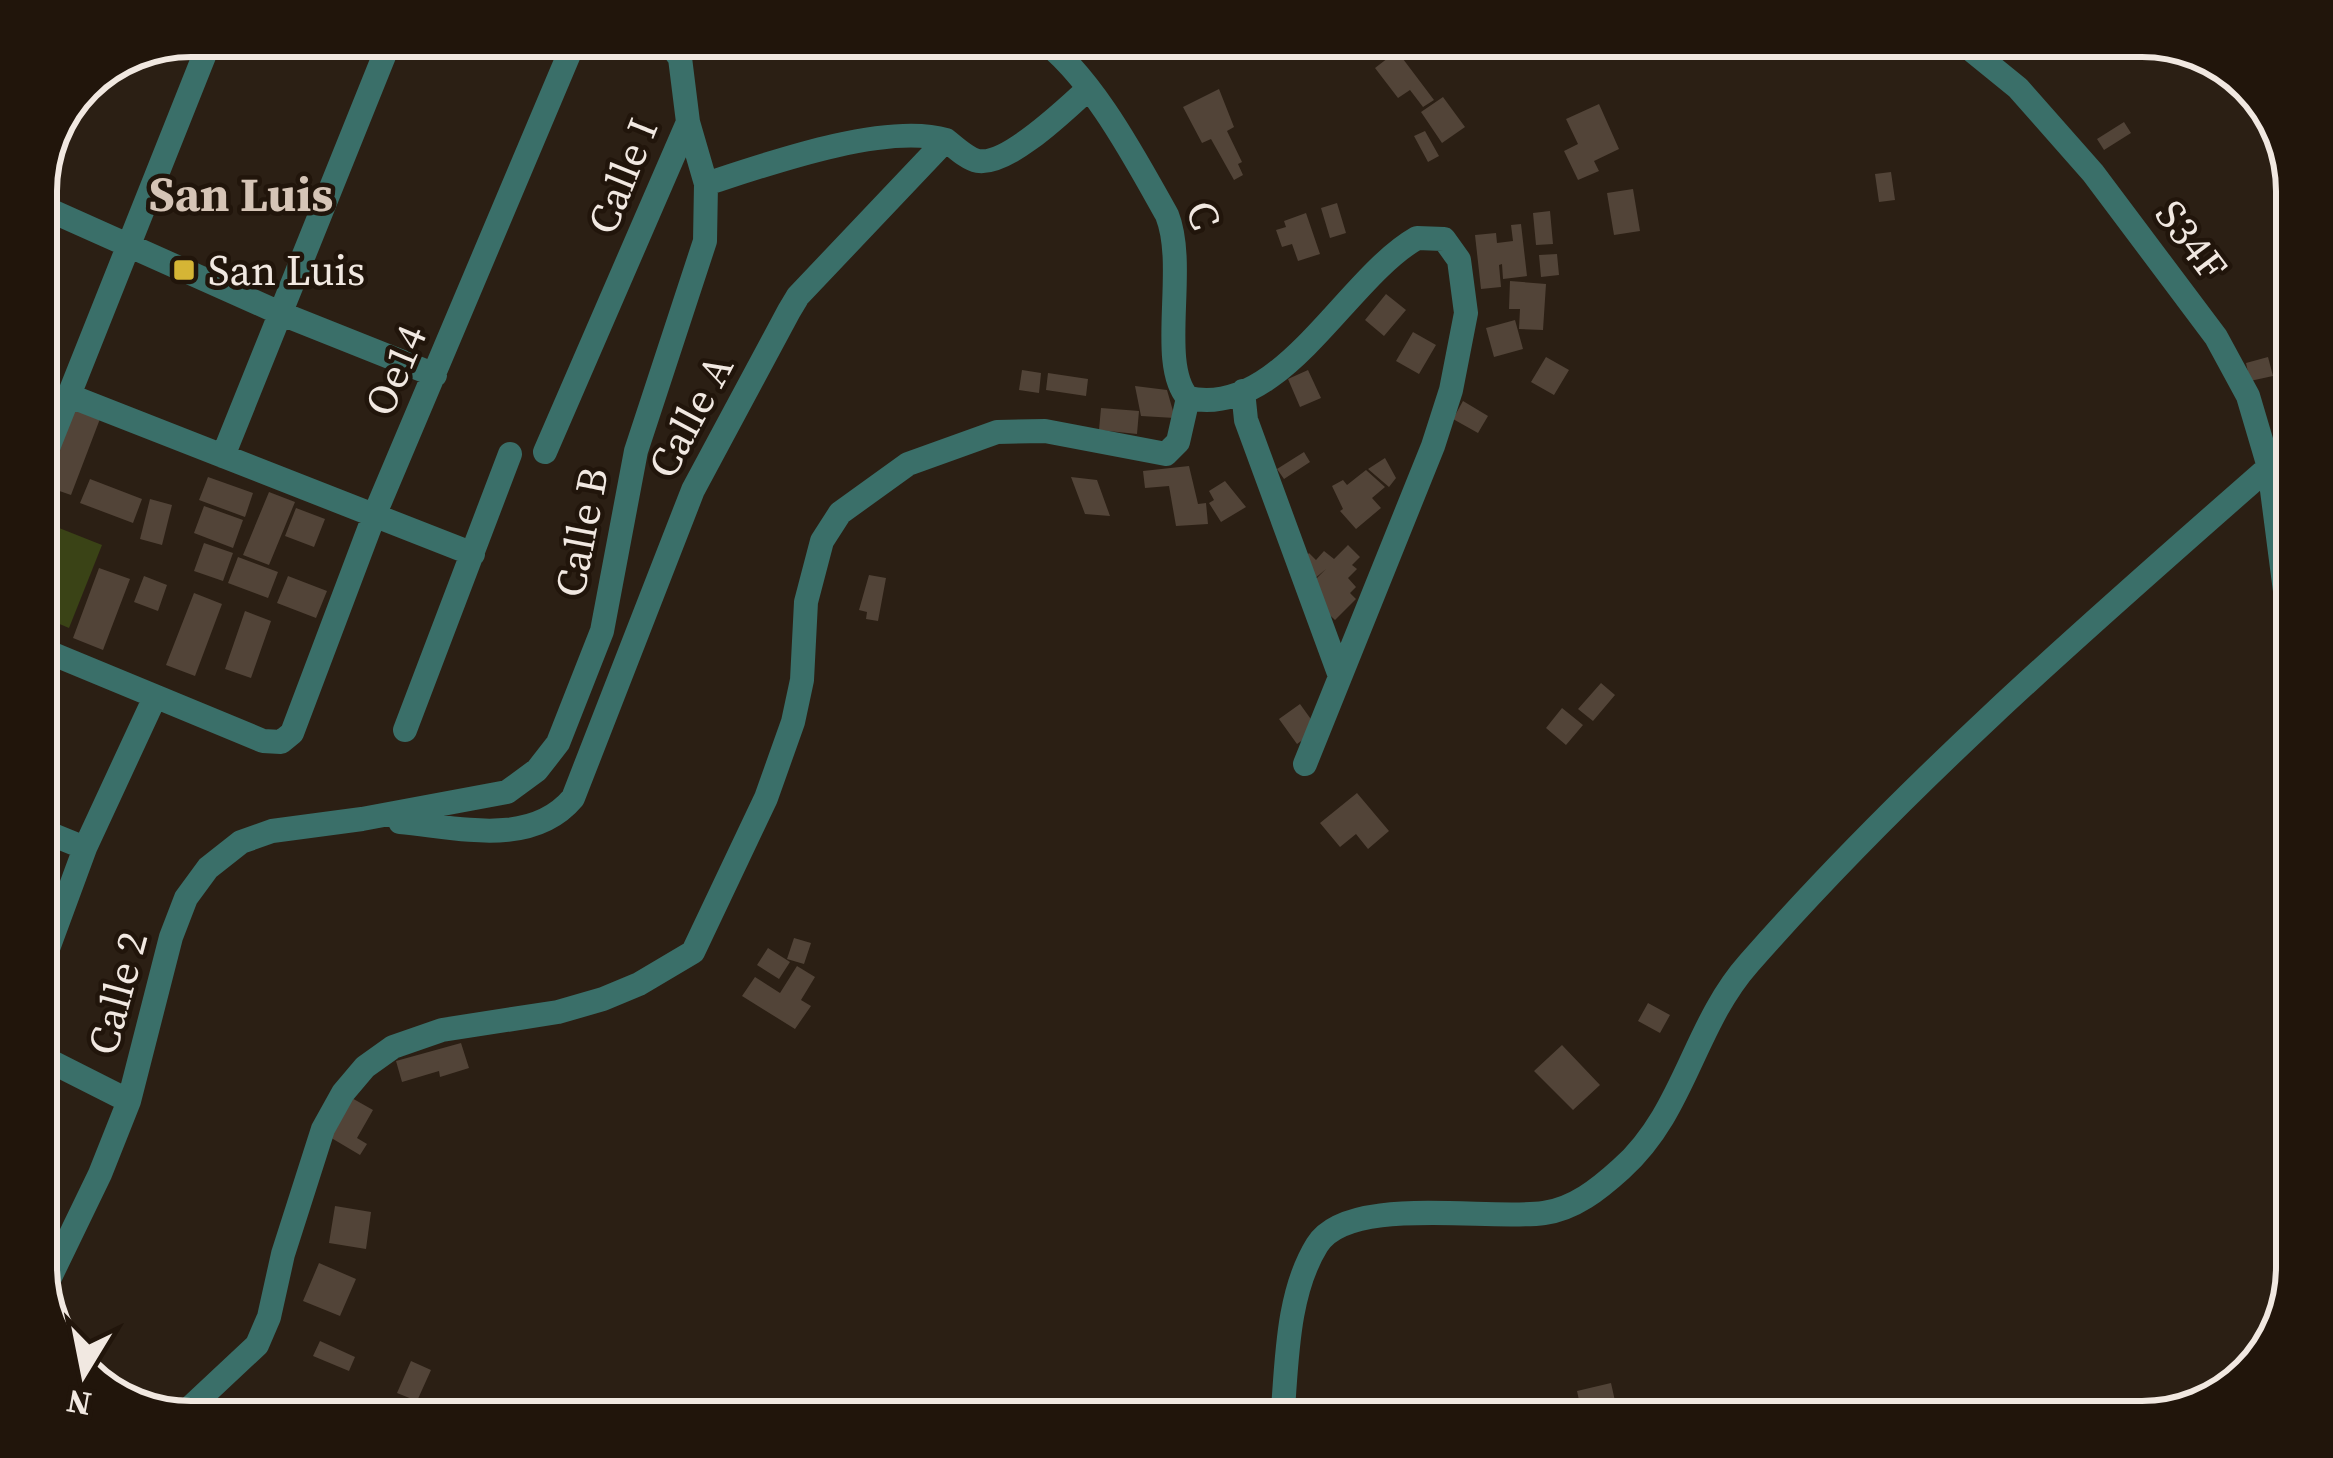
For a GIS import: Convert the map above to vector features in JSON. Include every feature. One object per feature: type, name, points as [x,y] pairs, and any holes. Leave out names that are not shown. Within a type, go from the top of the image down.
[{"type":"street","points":[[57,427],[204,57]]},
{"type":"street","points":[[224,456],[384,57]]},
{"type":"street","name":"Oe14","points":[[155,697],[263,741],[280,742],[292,733],[374,516],[568,57]]},
{"type":"street","name":"Calle I","points":[[545,452],[688,122],[679,57]]},
{"type":"street","name":"C","points":[[1062,57],[1088,88],[1156,195],[1175,236],[1174,363],[1188,398]]},
{"type":"street","name":"S34F","points":[[1980,57],[2018,88],[2093,173],[2216,337],[2248,397],[2270,467],[2276,515]]},
{"type":"street","points":[[706,184],[808,153],[888,136],[924,134],[946,140],[973,160],[994,159],[1050,124],[1088,88]]},
{"type":"street","name":"Calle B","points":[[362,819],[507,792],[537,770],[558,742],[602,631],[636,451],[705,241],[706,184],[688,122]]},
{"type":"street","name":"Calle A","points":[[362,819],[510,831],[549,821],[564,808],[583,779],[693,490],[789,311],[946,140]]},
{"type":"street","points":[[57,214],[281,314],[435,375]]},
{"type":"street","points":[[197,1401],[257,1345],[323,1129],[343,1093],[365,1067],[393,1047],[428,1034],[558,1012],[603,999],[655,976],[693,952],[748,839],[794,722],[802,680],[806,602],[822,541],[840,513],[908,464],[997,432],[1045,431],[1166,454],[1178,442],[1188,398],[1214,401],[1279,374],[1353,290],[1408,243],[1425,236],[1444,239],[1465,281],[1466,313],[1450,390],[1305,764]]},
{"type":"street","points":[[1243,391],[1246,420],[1340,676]]},
{"type":"street","points":[[70,396],[472,554]]},
{"type":"street","points":[[405,730],[510,454]]},
{"type":"street","points":[[1284,1401],[1304,1272],[1329,1231],[1364,1216],[1547,1213],[1580,1202],[1621,1170],[1671,1108],[1711,1014],[1750,961],[1847,857],[2086,628],[2270,467]]},
{"type":"street","points":[[57,656],[155,697],[85,848],[57,924]]},
{"type":"street","name":"Calle 2","points":[[57,1257],[100,1174],[129,1101],[171,937],[186,898],[208,868],[241,842],[272,831],[362,819]]},
{"type":"street","points":[[57,837],[85,848]]},
{"type":"street","points":[[57,1065],[129,1101]]},
{"type":"green space","points":[[57,527],[102,545],[69,628],[57,623]]},
{"type":"building","points":[[1389,57],[1402,57],[1434,100],[1423,107],[1410,90],[1398,98],[1375,68]]},
{"type":"building","points":[[1219,89],[1234,127],[1227,131],[1242,162],[1238,164],[1243,175],[1234,180],[1211,139],[1202,143],[1183,107]]},
{"type":"building","points":[[1443,97],[1465,127],[1442,143],[1421,112]]},
{"type":"building","points":[[1599,104],[1619,149],[1594,161],[1599,171],[1578,180],[1564,151],[1578,144],[1566,119]]},
{"type":"building","points":[[2124,122],[2131,133],[2104,150],[2097,139]]},
{"type":"building","points":[[1425,131],[1439,156],[1428,162],[1414,136]]},
{"type":"building","points":[[1891,172],[1895,200],[1879,202],[1875,174]]},
{"type":"building","points":[[1633,189],[1640,231],[1614,235],[1607,193]]},
{"type":"building","points":[[1337,203],[1346,233],[1330,238],[1321,208]]},
{"type":"building","points":[[1550,211],[1553,244],[1536,245],[1533,213]]},
{"type":"building","points":[[1306,213],[1320,254],[1298,261],[1292,244],[1282,247],[1276,230],[1286,227],[1284,221]]},
{"type":"building","points":[[1521,224],[1527,276],[1503,279],[1502,264],[1501,287],[1481,289],[1475,235],[1496,233],[1497,243],[1513,241],[1511,225]]},
{"type":"building","points":[[1557,254],[1559,275],[1541,277],[1539,255]]},
{"type":"building","points":[[1510,281],[1546,284],[1543,330],[1519,329],[1520,309],[1509,309]]},
{"type":"building","points":[[1386,294],[1406,310],[1384,336],[1365,320]]},
{"type":"building","points":[[1515,320],[1523,349],[1494,357],[1486,328]]},
{"type":"building","points":[[1413,332],[1436,345],[1419,374],[1396,361]]},
{"type":"building","points":[[1546,357],[1569,370],[1554,395],[1531,382]]},
{"type":"building","points":[[2268,357],[2273,376],[2250,381],[2246,363]]},
{"type":"building","points":[[1022,370],[1041,373],[1039,393],[1019,390]]},
{"type":"building","points":[[1308,370],[1321,398],[1300,407],[1288,379]]},
{"type":"building","points":[[1048,373],[1088,379],[1086,396],[1046,390]]},
{"type":"building","points":[[1135,386],[1167,390],[1175,418],[1141,416]]},
{"type":"building","points":[[77,401],[103,411],[71,495],[57,490],[57,454]]},
{"type":"building","points":[[1463,401],[1488,416],[1478,433],[1453,419]]},
{"type":"building","points":[[1101,408],[1139,411],[1137,434],[1099,430]]},
{"type":"building","points":[[1304,452],[1310,462],[1284,479],[1277,469]]},
{"type":"building","points":[[1385,458],[1396,478],[1389,487],[1368,469]]},
{"type":"building","points":[[1189,466],[1198,504],[1206,503],[1208,524],[1176,526],[1169,486],[1145,488],[1143,471]]},
{"type":"building","points":[[1366,470],[1385,487],[1372,498],[1381,508],[1356,529],[1340,511],[1332,486],[1343,480],[1347,485]]},
{"type":"building","points":[[208,477],[253,493],[245,517],[199,500]]},
{"type":"building","points":[[1071,477],[1097,480],[1110,516],[1085,514]]},
{"type":"building","points":[[90,479],[142,499],[133,523],[80,503]]},
{"type":"building","points":[[1225,481],[1246,507],[1221,522],[1209,503],[1214,500],[1209,491]]},
{"type":"building","points":[[269,492],[295,502],[269,565],[243,555]]},
{"type":"building","points":[[150,499],[172,505],[162,545],[140,539]]},
{"type":"building","points":[[204,506],[243,520],[233,548],[194,533]]},
{"type":"building","points":[[296,508],[325,519],[314,547],[285,536]]},
{"type":"building","points":[[204,543],[233,553],[223,581],[194,571]]},
{"type":"building","points":[[1348,545],[1360,557],[1348,578],[1356,587],[1350,593],[1356,599],[1335,620],[1308,587],[1326,569],[1313,580],[1300,563],[1309,553],[1316,560],[1324,551],[1334,559]]},
{"type":"building","points":[[238,557],[278,572],[268,598],[228,583]]},
{"type":"building","points":[[99,568],[130,579],[103,650],[73,638]]},
{"type":"building","points":[[869,575],[886,578],[878,621],[866,619],[867,612],[859,610]]},
{"type":"building","points":[[144,576],[167,585],[158,611],[134,602]]},
{"type":"building","points":[[288,576],[327,591],[316,618],[277,603]]},
{"type":"building","points":[[194,593],[222,604],[195,676],[166,665]]},
{"type":"building","points":[[245,611],[271,621],[251,678],[225,669]]},
{"type":"building","points":[[1601,683],[1615,695],[1593,721],[1578,709]]},
{"type":"building","points":[[1300,704],[1318,729],[1297,744],[1279,719]]},
{"type":"building","points":[[1562,708],[1583,725],[1566,745],[1546,728]]},
{"type":"building","points":[[1357,793],[1389,831],[1368,849],[1356,834],[1340,847],[1320,823]]},
{"type":"building","points":[[794,938],[811,943],[804,964],[787,959]]},
{"type":"building","points":[[768,948],[790,962],[779,979],[757,965]]},
{"type":"building","points":[[797,966],[815,977],[801,1000],[811,1006],[795,1029],[742,996],[755,977],[780,993]]},
{"type":"building","points":[[1648,1003],[1670,1015],[1660,1033],[1638,1021]]},
{"type":"building","points":[[461,1043],[469,1068],[402,1082],[396,1061]]},
{"type":"building","points":[[1562,1045],[1600,1085],[1573,1110],[1534,1071]]},
{"type":"building","points":[[350,1097],[373,1110],[357,1138],[367,1144],[360,1155],[328,1136]]},
{"type":"building","points":[[335,1206],[371,1212],[366,1249],[329,1243]]},
{"type":"building","points":[[319,1263],[356,1279],[340,1316],[303,1301]]},
{"type":"building","points":[[320,1341],[355,1357],[349,1371],[313,1356]]},
{"type":"building","points":[[411,1361],[431,1370],[417,1401],[397,1393]]},
{"type":"building","points":[[1611,1383],[1615,1401],[1579,1401],[1577,1391]]},
{"type":"place","name":"San Luis","points":[[184,270]]},
{"type":"district","name":"San Luis","points":[[241,194]]}]
